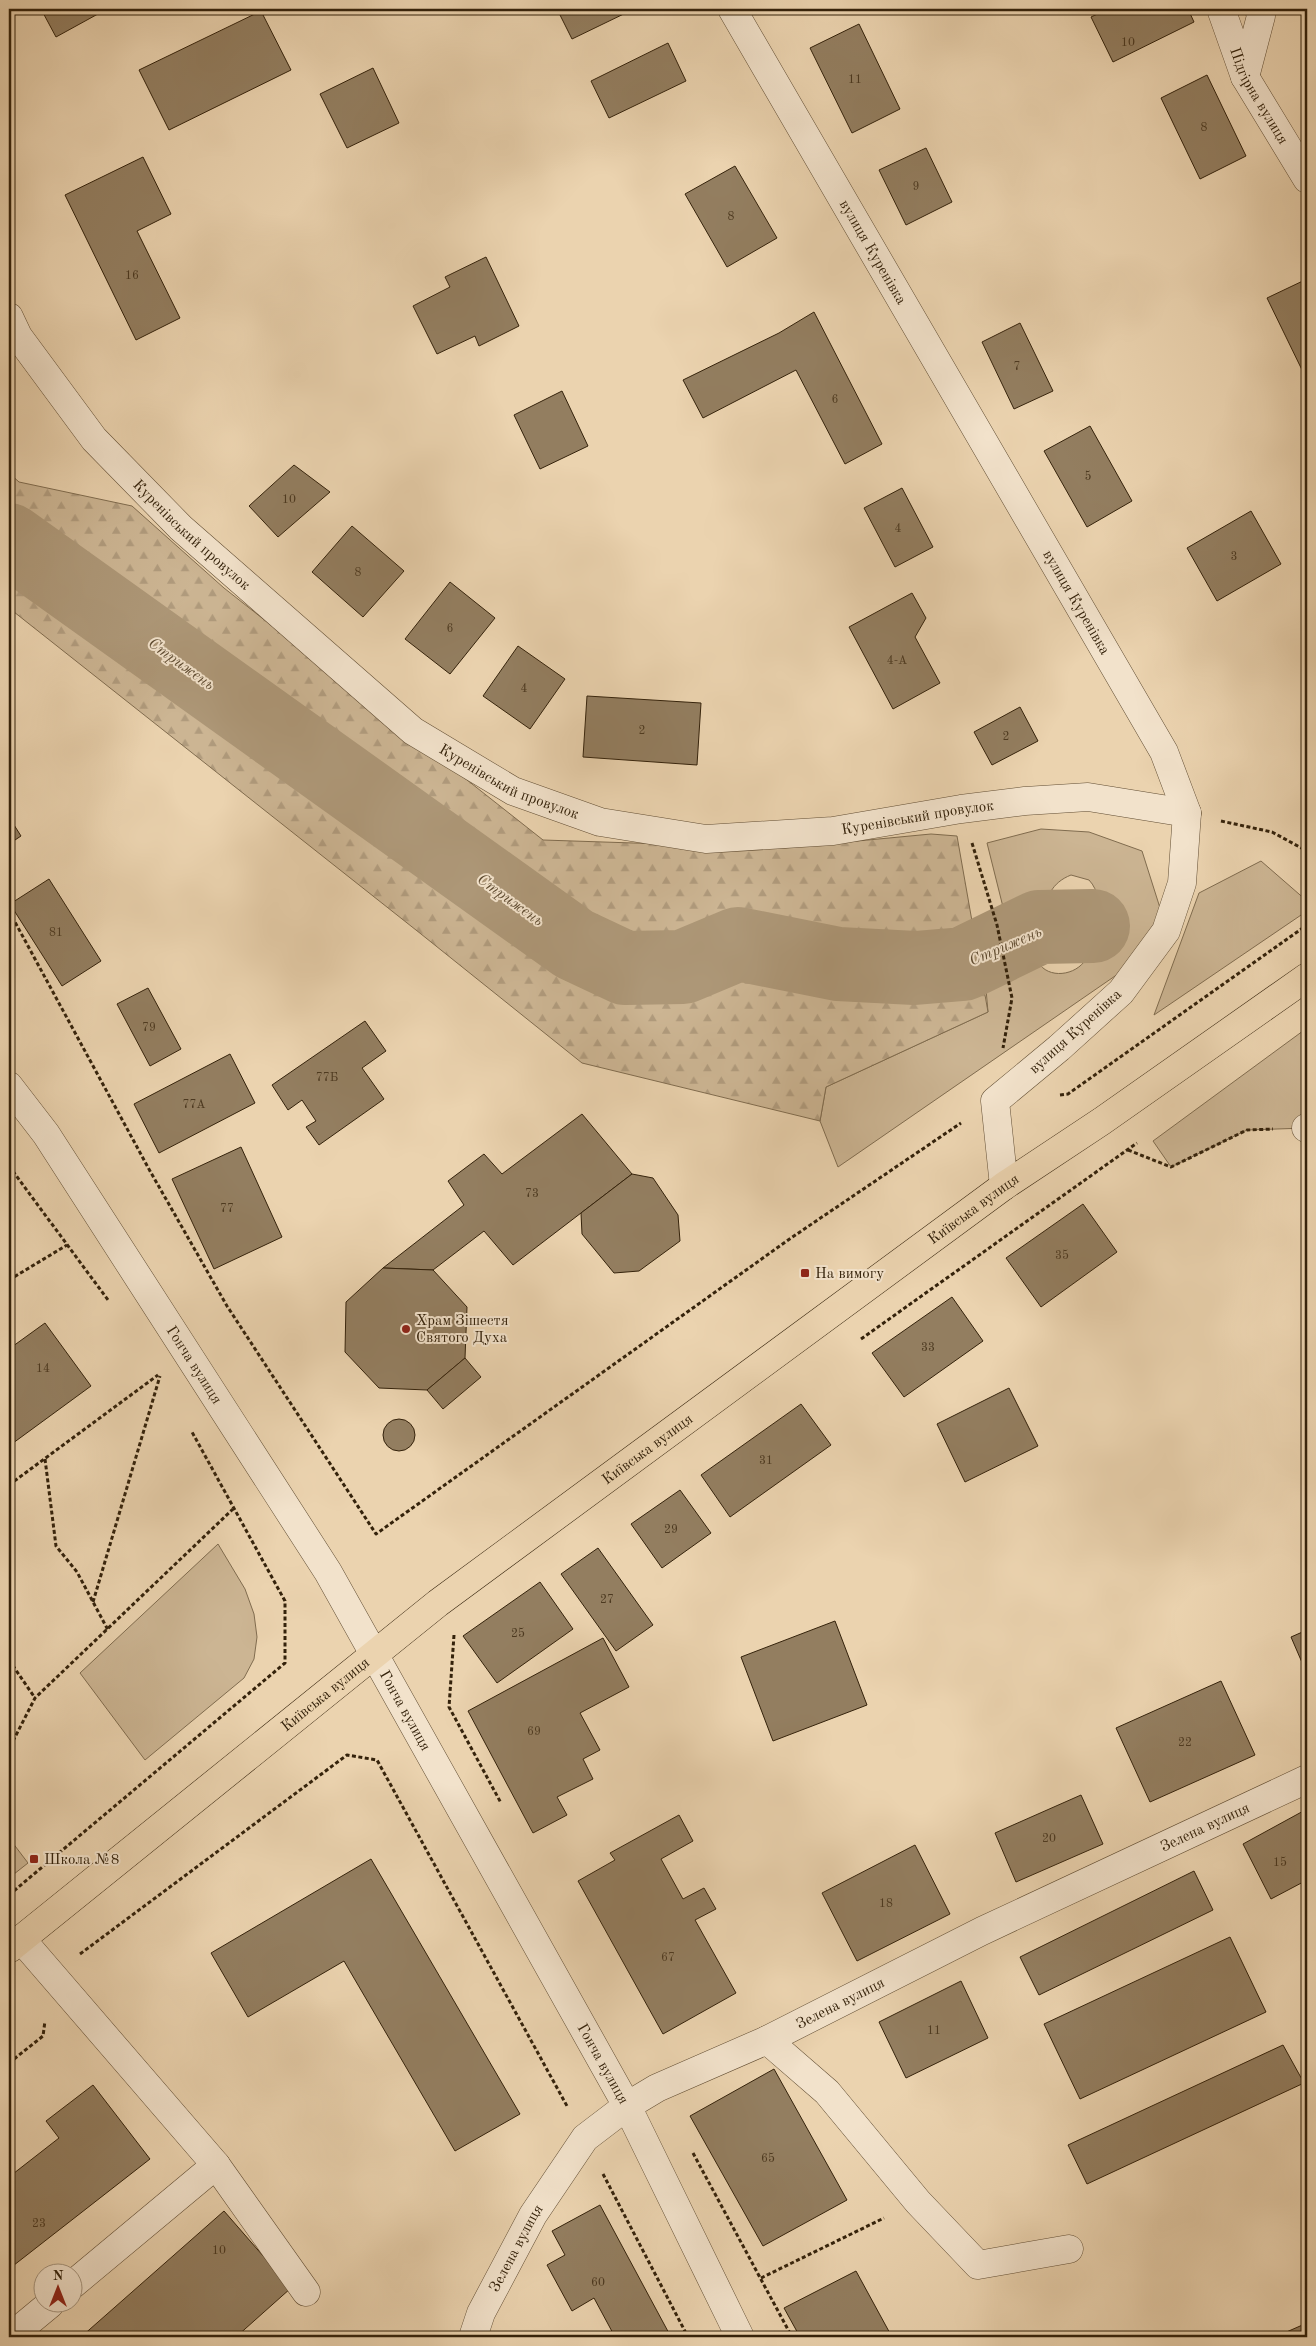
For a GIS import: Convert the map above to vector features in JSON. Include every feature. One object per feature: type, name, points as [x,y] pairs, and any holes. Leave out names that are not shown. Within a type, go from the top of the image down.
[{"type":"main road","name":"Київська вулиця","points":[[15,1944],[438,1603],[1004,1186],[1102,1121],[1307,977]]},
{"type":"street","name":"вулиця Куренівка","points":[[732,9],[1164,752],[1187,814],[1182,883],[1166,930],[1121,992],[1059,1048],[994,1101]]},
{"type":"street","name":"Підгірна вулиця","points":[[1221,9],[1245,77],[1307,179]]},
{"type":"street","points":[[1245,77],[1261,16],[1259,9]]},
{"type":"street","name":"Куренівський провулок","points":[[9,316],[18,336],[94,439],[181,528],[413,731],[513,792],[600,822],[706,839],[833,831],[962,809],[1025,801],[1088,797],[1187,814]]},
{"type":"street","name":"Гонча вулиця","points":[[9,1086],[46,1134],[312,1548],[627,2106],[740,2337]]},
{"type":"street","points":[[994,1101],[1004,1186]]},
{"type":"street","name":"Зелена вулиця","points":[[472,2337],[480,2313],[533,2216],[584,2138],[627,2106],[657,2088],[767,2040],[982,1931],[1307,1779]]},
{"type":"street","points":[[15,1944],[52,1976],[216,2165],[306,2292]]},
{"type":"street","points":[[767,2040],[826,2092],[918,2202],[978,2265],[1069,2249]]},
{"type":"street","points":[[82,2277],[216,2165]]},
{"type":"street","points":[[14,2337],[15,2333],[38,2314]]},
{"type":"path","points":[[962,809],[997,925],[1012,998]]},
{"type":"path","points":[[1187,814],[1272,832],[1307,851]]},
{"type":"path","points":[[9,911],[150,1171],[227,1306],[376,1534],[791,1238],[994,1101]]},
{"type":"path","points":[[1068,1094],[1307,925]]},
{"type":"path","points":[[860,1340],[1128,1150],[1171,1167],[1247,1130],[1306,1128]]},
{"type":"path","points":[[9,1166],[108,1301]]},
{"type":"path","points":[[9,1280],[67,1244]]},
{"type":"path","points":[[161,1373],[165,1382]]},
{"type":"path","points":[[9,1485],[161,1373]]},
{"type":"path","points":[[93,1602],[161,1373]]},
{"type":"path","points":[[9,1895],[285,1663],[285,1601],[188,1424]]},
{"type":"path","points":[[45,1459],[56,1546],[77,1572],[108,1630]]},
{"type":"path","points":[[9,1746],[35,1698],[233,1509]]},
{"type":"path","points":[[455,1627],[449,1707],[506,1811]]},
{"type":"path","points":[[9,1660],[35,1698]]},
{"type":"path","points":[[9,2063],[43,2036],[52,1976],[347,1755],[377,1760],[584,2138],[688,2337]]},
{"type":"path","points":[[690,2148],[792,2337]]},
{"type":"path","points":[[761,2278],[918,2202]]},
{"type":"green space","points":[[9,473],[19,482],[132,506],[224,588],[543,840],[784,848],[931,834],[957,836],[988,1012],[826,1087],[820,1121],[582,1063],[9,608]]},
{"type":"green space","points":[[1041,829],[1089,832],[1142,851],[1161,911],[1131,965],[838,1167],[820,1121],[826,1087],[988,1012],[983,955],[1035,942],[1036,958],[1045,970],[1058,974],[1066,973],[1073,971],[1084,962],[1098,909],[1098,898],[1089,880],[1071,875],[1064,878],[1051,891],[1042,916],[1006,919],[987,843]]},
{"type":"green space","points":[[1261,861],[1307,901],[1307,911],[1154,1015],[1199,893]]},
{"type":"green space","points":[[1307,1028],[1307,1128],[1247,1130],[1171,1167],[1153,1141]]},
{"type":"green space","points":[[218,1544],[245,1589],[254,1614],[257,1637],[254,1659],[244,1678],[145,1760],[80,1673]]},
{"type":"green space","points":[[9,1838],[28,1863],[9,1878]]},
{"type":"building","points":[[41,9],[107,9],[56,37]]},
{"type":"building","points":[[557,9],[634,9],[572,39]]},
{"type":"building","points":[[1108,9],[1188,9],[1194,22],[1113,62],[1091,17]]},
{"type":"building","points":[[261,11],[291,70],[169,130],[139,70]]},
{"type":"building","points":[[859,24],[900,109],[852,133],[810,48]]},
{"type":"building","points":[[668,43],[686,81],[609,118],[591,81]]},
{"type":"building","points":[[373,68],[399,123],[347,148],[320,94]]},
{"type":"building","points":[[1207,75],[1246,156],[1200,179],[1161,98]]},
{"type":"building","points":[[926,148],[952,202],[906,225],[879,170]]},
{"type":"building","points":[[143,157],[171,214],[137,231],[180,318],[136,340],[65,195]]},
{"type":"building","points":[[735,166],[777,238],[727,267],[685,194]]},
{"type":"building","points":[[486,257],[519,326],[479,346],[475,336],[437,354],[413,306],[450,287],[445,277]]},
{"type":"building","points":[[1307,279],[1307,373],[1304,374],[1267,298]]},
{"type":"building","points":[[814,312],[882,444],[845,464],[796,370],[703,418],[683,380],[779,333]]},
{"type":"building","points":[[1020,323],[1053,391],[1014,409],[982,342]]},
{"type":"building","points":[[562,391],[588,446],[540,469],[514,415]]},
{"type":"building","points":[[1090,426],[1132,501],[1087,527],[1044,451]]},
{"type":"building","points":[[294,465],[330,492],[278,537],[249,506]]},
{"type":"building","points":[[902,488],[933,547],[895,567],[864,508]]},
{"type":"building","points":[[1251,511],[1281,564],[1217,601],[1187,548]]},
{"type":"building","points":[[352,526],[404,571],[363,617],[312,572]]},
{"type":"building","points":[[450,582],[495,618],[450,674],[405,639]]},
{"type":"building","points":[[912,593],[926,618],[915,637],[940,683],[893,709],[849,627]]},
{"type":"building","points":[[518,646],[565,679],[530,729],[483,696]]},
{"type":"building","points":[[587,696],[701,703],[697,765],[583,757]]},
{"type":"building","points":[[1020,707],[1038,741],[992,765],[974,732]]},
{"type":"building","points":[[9,817],[21,836],[9,844]]},
{"type":"building","points":[[49,879],[101,961],[62,986],[10,904]]},
{"type":"building","points":[[148,988],[181,1049],[150,1066],[117,1004]]},
{"type":"building","points":[[365,1021],[386,1051],[362,1068],[384,1099],[319,1145],[306,1127],[316,1121],[302,1100],[288,1110],[272,1085]]},
{"type":"building","points":[[230,1054],[255,1103],[159,1153],[134,1104]]},
{"type":"building","points":[[582,1114],[632,1174],[513,1265],[484,1231],[433,1270],[383,1268],[464,1205],[448,1181],[484,1154],[502,1174]]},
{"type":"building","points":[[241,1147],[282,1237],[214,1269],[172,1179]]},
{"type":"building","points":[[632,1174],[653,1178],[678,1215],[680,1241],[639,1271],[614,1273],[582,1234],[581,1213]]},
{"type":"building","points":[[1083,1204],[1117,1252],[1041,1307],[1006,1258]]},
{"type":"building","name":"Храм Зішестя Святого Духа","points":[[383,1268],[433,1270],[467,1307],[465,1358],[427,1390],[379,1388],[345,1352],[346,1302]]},
{"type":"building","points":[[952,1297],[983,1341],[904,1397],[872,1353]]},
{"type":"building","points":[[45,1323],[91,1386],[9,1446],[9,1349]]},
{"type":"building","points":[[465,1358],[481,1377],[443,1409],[427,1390]]},
{"type":"building","points":[[1009,1388],[1038,1446],[965,1482],[937,1424]]},
{"type":"building","points":[[801,1404],[831,1445],[730,1517],[701,1475]]},
{"type":"building","points":[[399,1419],[410,1424],[415,1435],[410,1446],[399,1451],[388,1446],[383,1435],[388,1424]]},
{"type":"building","points":[[680,1490],[711,1533],[662,1568],[631,1524]]},
{"type":"building","points":[[598,1548],[653,1625],[616,1651],[561,1574]]},
{"type":"building","points":[[540,1582],[573,1629],[497,1683],[463,1636]]},
{"type":"building","points":[[835,1621],[867,1705],[773,1741],[741,1657]]},
{"type":"building","points":[[1307,1630],[1307,1674],[1291,1637]]},
{"type":"building","points":[[603,1638],[629,1687],[580,1713],[600,1750],[583,1759],[593,1779],[557,1797],[567,1815],[533,1833],[468,1711]]},
{"type":"building","points":[[1221,1681],[1255,1755],[1150,1802],[1116,1728]]},
{"type":"building","points":[[1081,1795],[1103,1844],[1016,1882],[995,1833]]},
{"type":"building","points":[[1307,1809],[1307,1880],[1271,1899],[1243,1844]]},
{"type":"building","points":[[679,1815],[693,1841],[661,1859],[683,1899],[704,1888],[716,1909],[695,1920],[736,1993],[663,2034],[578,1881],[615,1860],[610,1853]]},
{"type":"building","points":[[915,1845],[950,1914],[857,1961],[822,1893]]},
{"type":"building","points":[[371,1859],[520,2114],[455,2151],[344,1961],[248,2017],[211,1953]]},
{"type":"building","points":[[1194,1871],[1213,1910],[1039,1995],[1020,1957]]},
{"type":"building","points":[[1230,1937],[1266,2012],[1080,2099],[1044,2024]]},
{"type":"building","points":[[961,1981],[988,2038],[906,2078],[879,2022]]},
{"type":"building","points":[[1283,2045],[1304,2083],[1087,2184],[1068,2145]]},
{"type":"building","points":[[774,2069],[847,2200],[763,2246],[690,2116]]},
{"type":"building","points":[[93,2085],[150,2159],[9,2269],[9,2177],[59,2138],[46,2121]]},
{"type":"building","points":[[600,2205],[671,2337],[615,2337],[594,2298],[572,2311],[547,2265],[565,2255],[552,2231]]},
{"type":"building","points":[[224,2211],[291,2288],[236,2337],[81,2337]]},
{"type":"building","points":[[856,2271],[892,2337],[800,2337],[784,2308]]},
{"type":"building","points":[[1307,2323],[1307,2337],[1275,2337]]},
{"type":"waterway","name":"Стрижень","points":[[9,540],[574,944],[625,968],[683,967],[738,944],[838,964],[915,968],[963,964],[1039,927],[1093,926]]},
{"type":"place","name":"На вимогу","points":[[805,1273]]},
{"type":"place","name":"Храм Зішестя Святого Духа","points":[[406,1329]]},
{"type":"place","name":"Школа №8","points":[[34,1859]]}]
